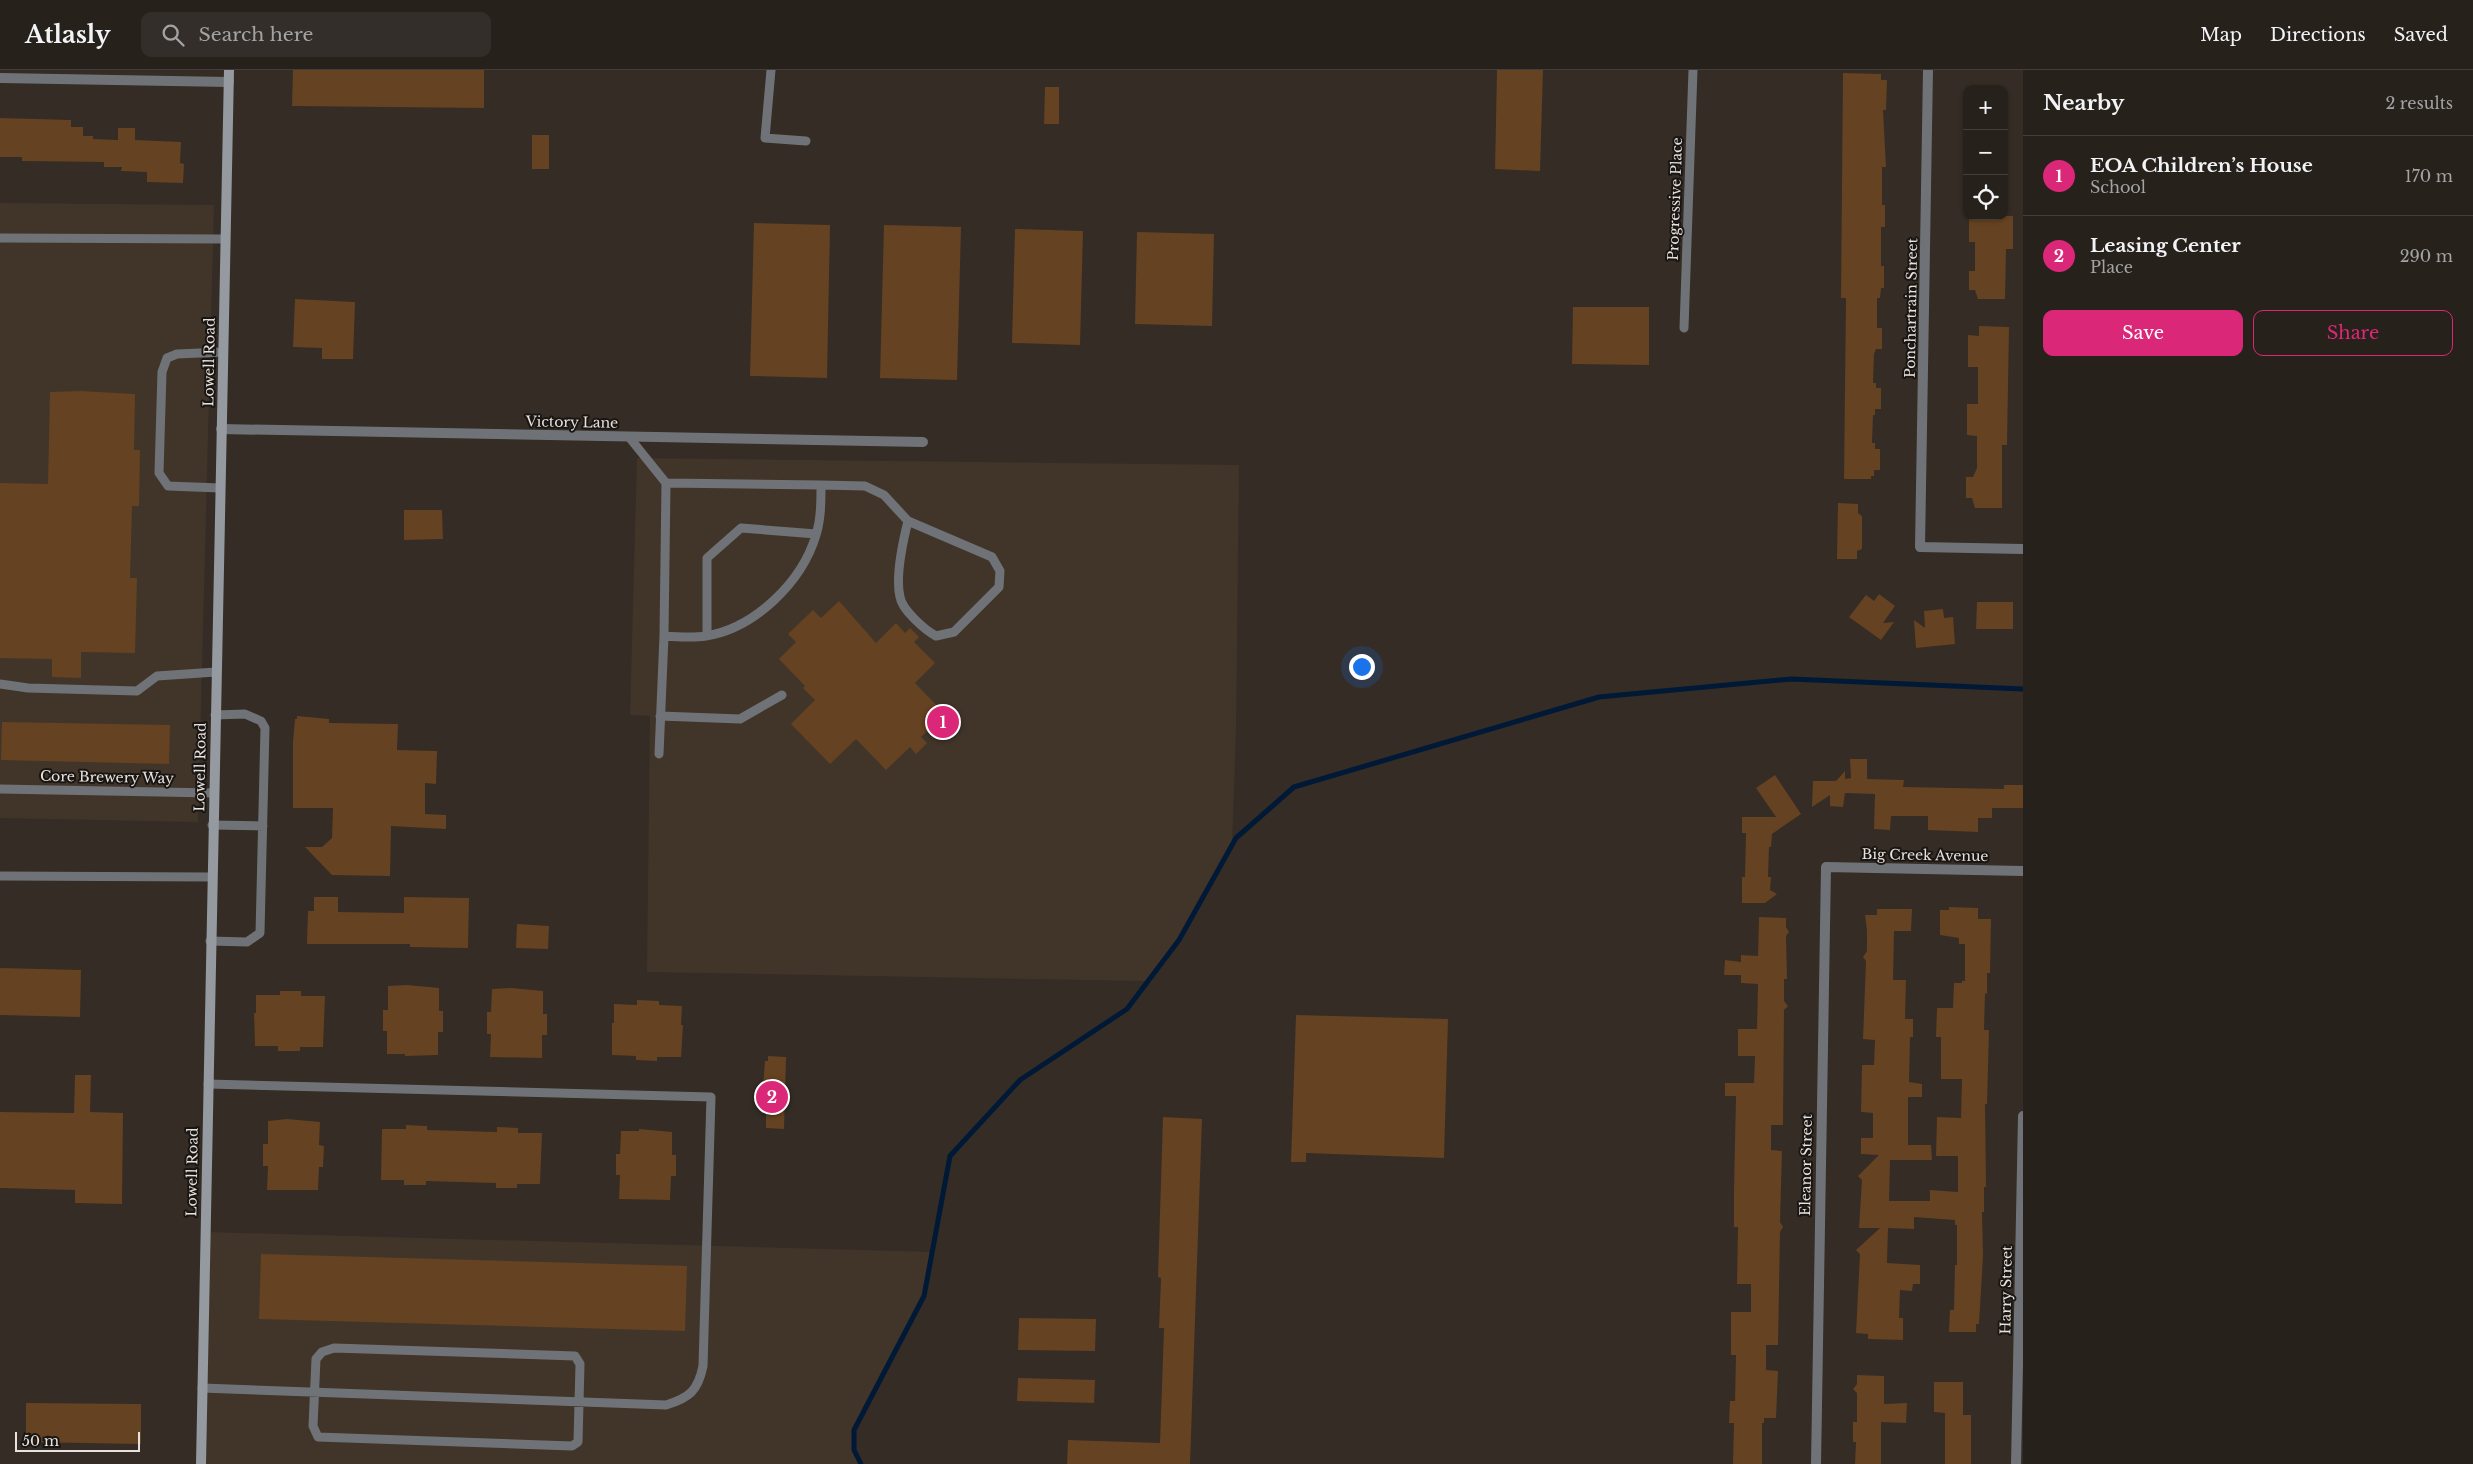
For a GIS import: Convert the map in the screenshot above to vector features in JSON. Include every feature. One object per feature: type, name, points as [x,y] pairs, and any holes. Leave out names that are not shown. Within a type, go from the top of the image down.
[{"type":"street","name":"Lowell Road","points":[[201,1464],[212,825],[229,70]]},
{"type":"street","name":"Ponchartrain Street","points":[[1928,70],[1920,547],[2023,549]]},
{"type":"street","points":[[0,78],[229,82]]},
{"type":"street","name":"Victory Lane","points":[[221,429],[923,442]]},
{"type":"street","name":"Big Creek Avenue","points":[[1826,866],[2023,871]]},
{"type":"street","name":"Eleanor Street","points":[[1816,1464],[1826,866]]},
{"type":"street","name":"Harry Street","points":[[2016,1464],[2023,1116]]},
{"type":"lane","points":[[771,70],[765,138],[806,141]]},
{"type":"lane","name":"Progressive Place","points":[[1684,328],[1692,70]]},
{"type":"lane","points":[[0,238],[225,239]]},
{"type":"lane","points":[[220,488],[168,486],[159,473],[162,372],[166,358],[177,354],[223,352]]},
{"type":"lane","points":[[629,437],[666,483],[664,636],[659,754]]},
{"type":"lane","points":[[666,483],[865,486],[884,495],[908,520],[992,557],[1000,571],[999,587],[954,632],[936,636],[923,628],[900,598],[900,550],[908,520]]},
{"type":"lane","points":[[664,636],[707,635],[732,628],[763,609],[789,584],[806,561],[816,534],[821,509],[821,486]]},
{"type":"lane","points":[[707,635],[707,558],[741,528],[816,534]]},
{"type":"lane","points":[[0,684],[28,688],[136,691],[158,676],[216,672]]},
{"type":"lane","points":[[660,716],[740,719],[782,696]]},
{"type":"lane","points":[[210,941],[248,942],[260,933],[265,728],[261,720],[245,714],[215,715]]},
{"type":"lane","name":"Core Brewery Way","points":[[0,789],[213,793]]},
{"type":"lane","points":[[212,825],[262,826]]},
{"type":"lane","points":[[0,876],[211,877]]},
{"type":"lane","points":[[202,1388],[666,1405],[682,1400],[693,1392],[700,1380],[703,1366],[711,1098],[208,1084]]},
{"type":"lane","points":[[334,1348],[574,1356],[580,1364],[578,1442],[572,1446],[318,1436],[313,1426],[315,1392],[316,1359],[322,1352],[334,1348]]},
{"type":"shaded area","points":[[0,203],[214,205],[198,822],[0,818]]},
{"type":"shaded area","points":[[637,458],[1239,465],[1236,729],[1232,847],[1179,940],[1148,981],[647,972],[650,716],[630,715]]},
{"type":"shaded area","points":[[205,1232],[933,1252],[924,1296],[854,1430],[854,1450],[861,1464],[201,1464]]},
{"type":"building","points":[[293,70],[484,70],[484,108],[292,106]]},
{"type":"building","points":[[1497,70],[1543,70],[1540,171],[1495,169]]},
{"type":"building","points":[[1843,73],[1881,74],[1881,80],[1887,80],[1886,110],[1883,110],[1886,167],[1882,167],[1882,205],[1885,205],[1885,227],[1881,227],[1881,266],[1884,266],[1884,288],[1881,288],[1880,298],[1877,298],[1877,328],[1882,328],[1882,349],[1876,349],[1874,354],[1873,383],[1876,383],[1876,388],[1881,388],[1881,409],[1875,409],[1875,415],[1873,415],[1872,443],[1875,443],[1875,449],[1880,449],[1880,470],[1874,470],[1874,476],[1871,476],[1871,479],[1844,479],[1846,298],[1841,298]]},
{"type":"building","points":[[1045,87],[1059,87],[1059,124],[1044,124]]},
{"type":"building","points":[[0,118],[71,120],[71,127],[83,127],[83,136],[93,136],[93,139],[118,140],[118,128],[135,128],[135,140],[181,142],[180,163],[184,164],[183,183],[147,182],[147,172],[121,171],[122,167],[104,167],[104,162],[22,161],[22,157],[0,157]]},
{"type":"building","points":[[532,135],[549,135],[549,169],[532,169]]},
{"type":"building","points":[[2008,216],[2013,216],[2013,249],[2006,249],[2005,299],[1978,299],[1975,290],[1969,290],[1969,271],[1975,271],[1975,242],[1969,242],[1969,220],[2008,220]]},
{"type":"building","points":[[754,223],[830,225],[827,378],[750,376]]},
{"type":"building","points":[[884,225],[961,227],[957,380],[880,378]]},
{"type":"building","points":[[1015,229],[1083,231],[1080,345],[1012,343]]},
{"type":"building","points":[[1137,232],[1214,234],[1212,326],[1135,324]]},
{"type":"building","points":[[295,299],[355,302],[353,359],[322,359],[322,348],[293,347]]},
{"type":"building","points":[[1573,307],[1649,307],[1649,365],[1572,364]]},
{"type":"building","points":[[1979,326],[2009,327],[2007,445],[2002,445],[2002,508],[1975,508],[1972,498],[1966,498],[1966,477],[1973,477],[1977,468],[1977,436],[1967,435],[1967,404],[1978,404],[1978,367],[1968,367],[1968,335],[1979,336]]},
{"type":"building","points":[[80,391],[135,394],[134,450],[140,450],[139,506],[132,506],[130,578],[137,578],[135,653],[81,652],[81,678],[52,677],[52,659],[0,658],[0,483],[48,484],[50,392]]},
{"type":"building","points":[[1838,503],[1858,504],[1858,513],[1862,516],[1862,549],[1857,551],[1857,559],[1837,559]]},
{"type":"building","points":[[404,510],[442,510],[443,539],[404,540]]},
{"type":"building","points":[[1879,594],[1895,606],[1883,623],[1894,622],[1881,640],[1849,617],[1866,595],[1874,601]]},
{"type":"building","points":[[839,601],[876,643],[896,623],[905,633],[910,628],[919,637],[914,642],[935,663],[915,683],[945,714],[921,737],[927,743],[916,754],[910,747],[886,770],[856,739],[830,764],[791,724],[815,700],[803,688],[805,686],[779,659],[796,642],[788,634],[813,610],[821,618]]},
{"type":"building","points":[[1977,602],[2013,602],[2013,629],[1976,629]]},
{"type":"building","points":[[1943,609],[1944,618],[1953,617],[1955,644],[1916,648],[1914,620],[1925,628],[1924,611]]},
{"type":"building","points":[[297,716],[329,719],[329,723],[398,724],[397,750],[437,751],[436,784],[425,783],[425,814],[446,815],[446,829],[391,826],[390,876],[332,875],[305,847],[322,847],[332,838],[333,808],[293,808],[293,742],[295,719],[297,719]]},
{"type":"building","points":[[2,722],[170,725],[169,764],[1,760]]},
{"type":"building","points":[[1850,759],[1867,759],[1867,779],[1904,780],[1903,787],[2004,789],[2004,785],[2023,785],[2023,808],[1992,808],[1992,818],[1978,818],[1978,832],[1928,830],[1928,816],[1891,816],[1890,830],[1874,829],[1875,794],[1845,793],[1843,807],[1830,806],[1830,795],[1812,807],[1813,781],[1836,781],[1845,771],[1845,779],[1851,778]]},
{"type":"building","points":[[1775,775],[1801,814],[1772,834],[1771,847],[1769,847],[1768,877],[1771,877],[1770,890],[1777,894],[1765,903],[1742,903],[1742,877],[1745,877],[1746,833],[1742,833],[1742,817],[1776,817],[1756,788]]},
{"type":"building","points":[[314,897],[338,897],[338,912],[404,913],[404,897],[469,898],[468,948],[410,947],[410,944],[307,944],[308,911],[314,911]]},
{"type":"building","points":[[1949,907],[1978,908],[1978,919],[1991,919],[1990,973],[1987,973],[1987,994],[1985,993],[1984,1030],[1989,1030],[1987,1104],[1985,1104],[1986,1187],[1984,1187],[1984,1212],[1982,1212],[1983,1256],[1979,1324],[1976,1324],[1976,1332],[1949,1332],[1950,1310],[1954,1310],[1955,1265],[1957,1265],[1957,1225],[1955,1225],[1955,1220],[1914,1217],[1914,1229],[1888,1228],[1887,1263],[1920,1265],[1920,1284],[1913,1284],[1912,1291],[1900,1290],[1899,1318],[1903,1318],[1903,1340],[1868,1339],[1868,1334],[1856,1333],[1860,1254],[1856,1250],[1880,1228],[1859,1228],[1862,1180],[1858,1176],[1879,1155],[1861,1154],[1861,1138],[1873,1138],[1873,1113],[1861,1112],[1862,1065],[1874,1065],[1875,1040],[1863,1039],[1866,961],[1863,957],[1867,951],[1865,915],[1877,915],[1877,909],[1912,909],[1911,931],[1894,931],[1893,980],[1906,980],[1905,1019],[1913,1019],[1913,1037],[1910,1037],[1909,1082],[1922,1084],[1922,1097],[1908,1097],[1908,1145],[1931,1145],[1932,1160],[1890,1160],[1889,1201],[1930,1201],[1930,1190],[1958,1192],[1958,1156],[1936,1156],[1937,1117],[1961,1118],[1962,1079],[1941,1079],[1941,1037],[1936,1037],[1937,1008],[1953,1008],[1954,983],[1965,981],[1965,944],[1959,944],[1959,938],[1940,935],[1940,910],[1949,910]]},
{"type":"building","points":[[1759,917],[1786,918],[1786,927],[1789,932],[1786,936],[1787,979],[1784,979],[1784,1001],[1788,1006],[1784,1010],[1783,1125],[1771,1125],[1771,1150],[1782,1151],[1780,1222],[1783,1227],[1780,1232],[1778,1345],[1766,1345],[1766,1370],[1778,1371],[1776,1418],[1764,1418],[1764,1423],[1762,1423],[1762,1464],[1733,1464],[1734,1423],[1729,1423],[1730,1401],[1735,1401],[1736,1355],[1731,1355],[1731,1312],[1751,1312],[1751,1284],[1737,1284],[1738,1227],[1734,1227],[1736,1096],[1725,1096],[1725,1083],[1754,1083],[1755,1056],[1738,1056],[1738,1029],[1757,1029],[1758,984],[1741,983],[1741,975],[1724,975],[1725,960],[1741,962],[1741,955],[1758,956]]},
{"type":"building","points":[[517,924],[549,926],[548,949],[516,948]]},
{"type":"building","points":[[0,968],[81,970],[80,1017],[0,1015]]},
{"type":"building","points":[[407,985],[439,988],[439,1011],[443,1011],[443,1032],[438,1032],[438,1055],[405,1056],[405,1054],[387,1054],[387,1031],[383,1031],[383,1010],[388,1010],[388,986]]},
{"type":"building","points":[[511,988],[543,991],[543,1014],[547,1014],[547,1035],[542,1035],[542,1058],[490,1057],[491,1034],[487,1034],[487,1012],[491,1012],[492,989]]},
{"type":"building","points":[[280,991],[301,991],[301,996],[325,996],[323,1047],[300,1047],[300,1051],[278,1051],[278,1046],[255,1046],[254,1013],[256,1013],[256,995],[280,995]]},
{"type":"building","points":[[637,1000],[659,1001],[659,1005],[682,1006],[681,1057],[657,1057],[657,1061],[636,1060],[636,1056],[612,1055],[614,1004],[637,1005]]},
{"type":"building","points":[[1296,1015],[1448,1019],[1444,1158],[1306,1153],[1306,1162],[1291,1162]]},
{"type":"building","points":[[768,1056],[786,1057],[784,1129],[766,1128],[766,1113],[762,1113],[762,1106],[759,1106],[759,1087],[763,1087],[765,1061],[768,1061]]},
{"type":"building","points":[[75,1075],[91,1075],[90,1112],[123,1113],[122,1204],[75,1203],[75,1190],[0,1188],[0,1112],[74,1113]]},
{"type":"building","points":[[1163,1117],[1202,1119],[1190,1464],[1067,1464],[1068,1440],[1160,1443],[1164,1328],[1159,1328],[1161,1278],[1158,1277]]},
{"type":"building","points":[[287,1119],[320,1122],[319,1145],[324,1146],[323,1167],[319,1167],[318,1190],[267,1190],[268,1166],[263,1166],[263,1144],[268,1144],[268,1121]]},
{"type":"building","points":[[406,1125],[427,1126],[427,1130],[497,1132],[497,1127],[518,1128],[518,1133],[542,1133],[540,1184],[517,1184],[517,1188],[496,1188],[496,1183],[426,1181],[426,1185],[404,1185],[404,1180],[381,1180],[382,1129],[406,1129]]},
{"type":"building","points":[[639,1129],[672,1132],[672,1155],[676,1155],[676,1176],[671,1176],[670,1200],[619,1199],[620,1175],[616,1175],[616,1154],[620,1154],[621,1131],[639,1131]]},
{"type":"building","points":[[261,1254],[687,1266],[685,1331],[259,1319]]},
{"type":"building","points":[[1019,1318],[1096,1319],[1095,1351],[1018,1350]]},
{"type":"building","points":[[1857,1375],[1884,1376],[1884,1404],[1907,1403],[1906,1423],[1881,1422],[1881,1464],[1855,1464],[1856,1442],[1853,1442],[1853,1422],[1857,1422],[1857,1393],[1853,1389],[1857,1384]]},
{"type":"building","points":[[1018,1378],[1095,1380],[1094,1403],[1017,1401]]},
{"type":"building","points":[[1934,1382],[1963,1382],[1963,1415],[1971,1415],[1971,1464],[1945,1464],[1945,1413],[1934,1412]]},
{"type":"building","points":[[26,1403],[141,1404],[141,1444],[26,1442]]},
{"type":"waterway","points":[[861,1464],[854,1450],[854,1430],[924,1296],[950,1156],[1020,1080],[1127,1009],[1179,940],[1236,838],[1294,787],[1599,697],[1791,679],[2023,689]]},
{"type":"place","name":"EOA Children’s House","points":[[943,722]]},
{"type":"place","name":"Leasing Center","points":[[772,1097]]}]
